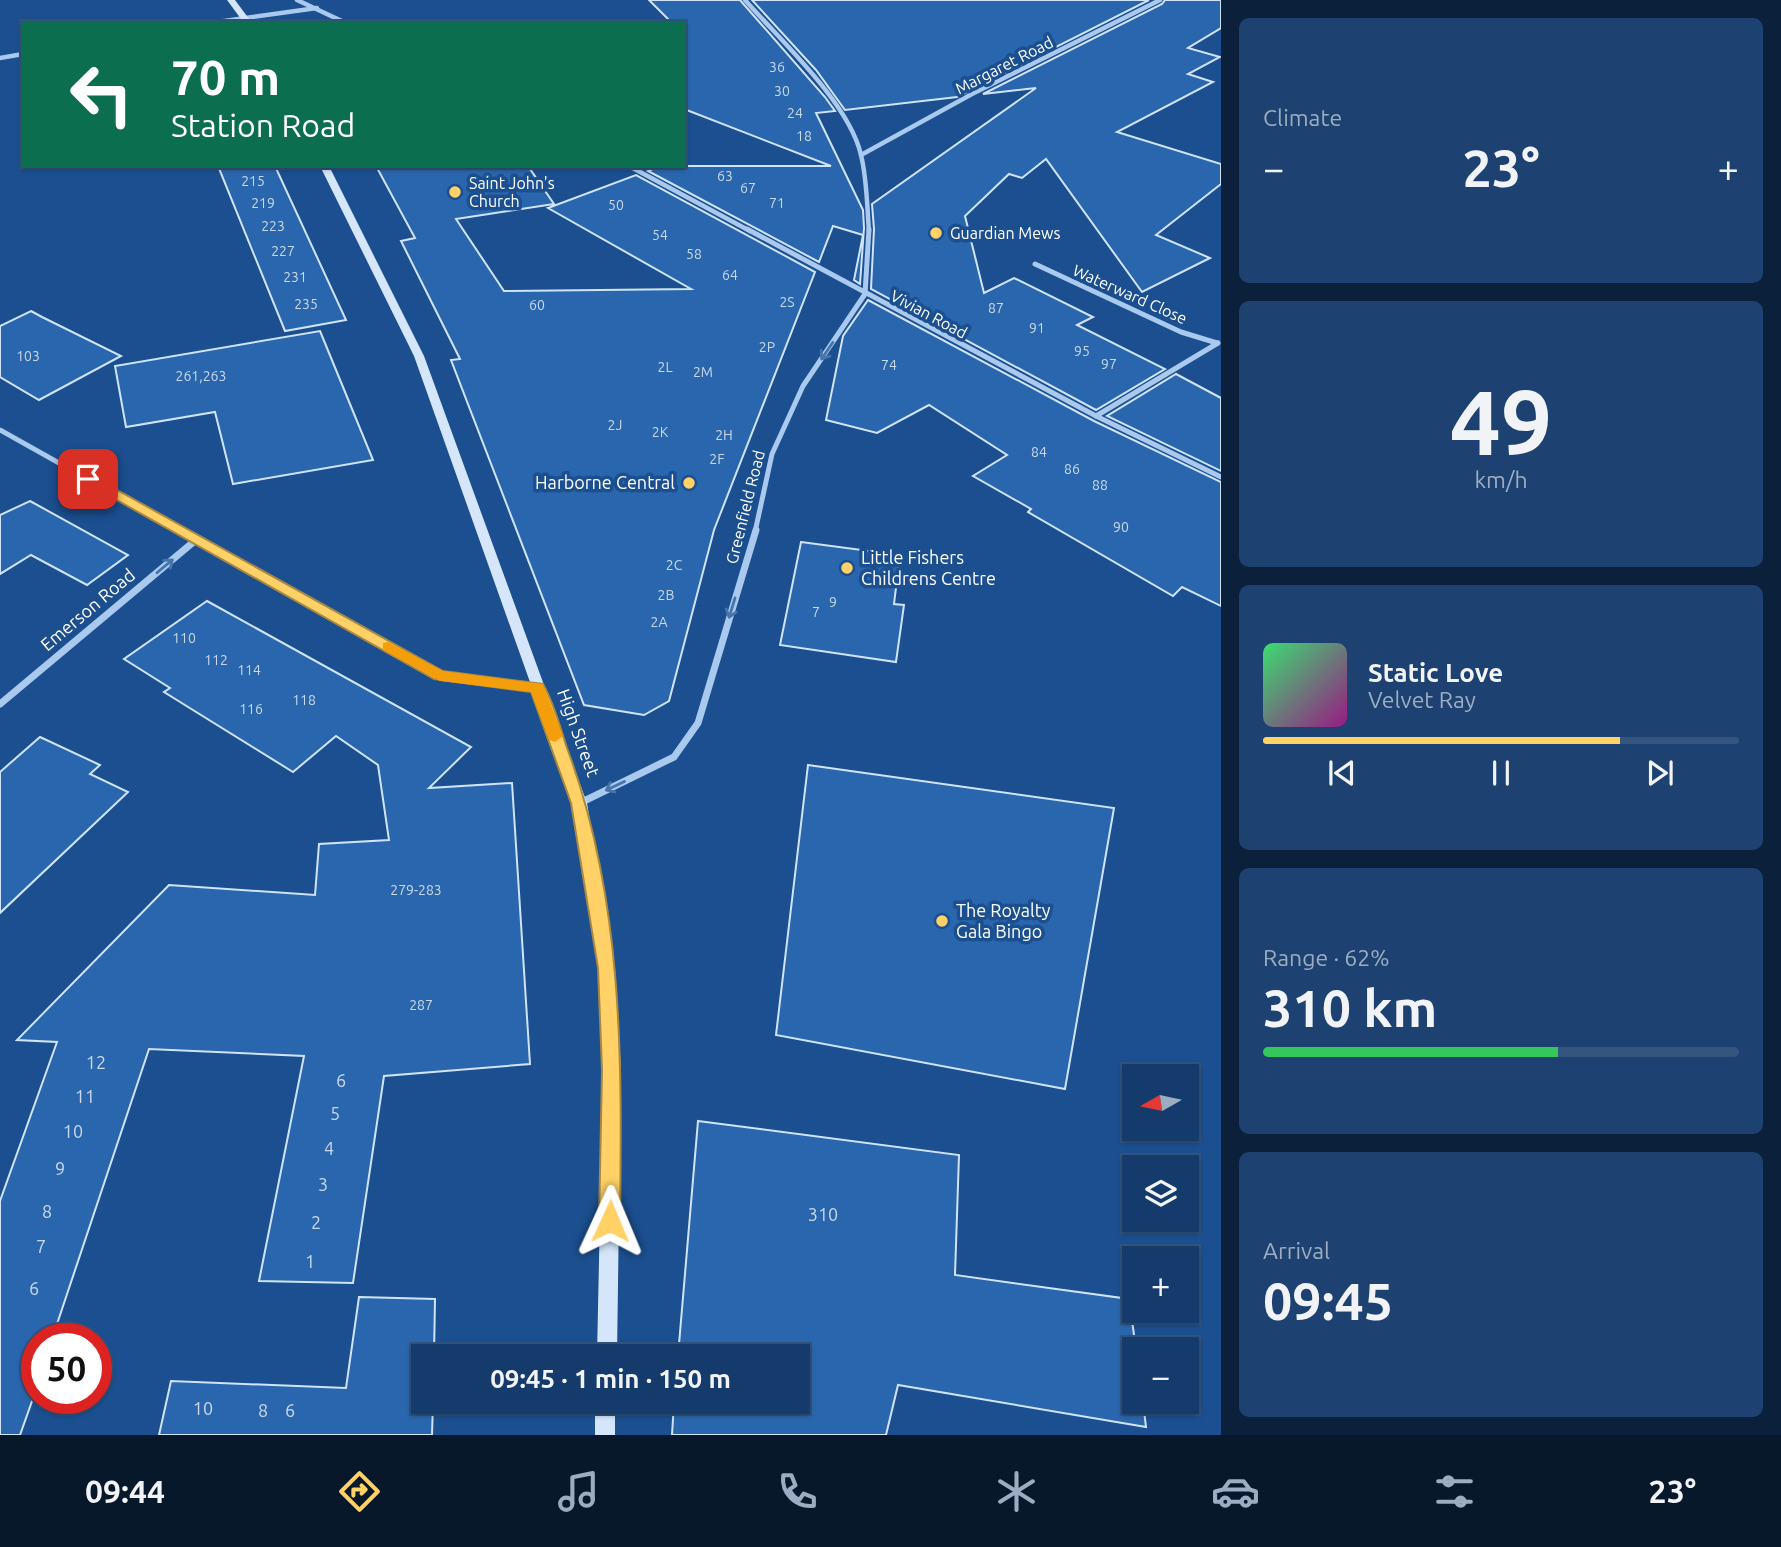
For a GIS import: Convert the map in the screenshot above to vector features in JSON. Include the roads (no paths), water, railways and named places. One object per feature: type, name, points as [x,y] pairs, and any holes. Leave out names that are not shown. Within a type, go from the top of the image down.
[{"type":"main road","points":[[231,0],[246,20]]},
{"type":"main road","name":"High Street","points":[[325,168],[419,356],[580,803],[608,981],[612,1070],[607,1344]]},
{"type":"main road","points":[[605,1414],[605,1435]]},
{"type":"street","points":[[297,0],[342,21]]},
{"type":"street","name":"Greenfield Road","points":[[580,803],[674,757],[698,723],[755,533],[772,454],[803,386],[865,294],[870,239],[860,155],[850,126],[834,100],[745,0]]},
{"type":"street","name":"Margaret Road","points":[[860,155],[972,94],[1160,0]]},
{"type":"street","points":[[246,20],[317,8]]},
{"type":"street","points":[[0,58],[21,54]]},
{"type":"street","name":"Vivian Road","points":[[633,168],[1096,416],[1221,477]]},
{"type":"street","name":"Waterward Close","points":[[1035,264],[1181,332],[1219,343]]},
{"type":"street","name":"Waterward Close","points":[[1096,416],[1219,343]]},
{"type":"street","points":[[0,430],[440,676],[537,687]]},
{"type":"street","name":"Emerson Road","points":[[0,704],[197,539]]},
{"type":"place","name":"Saint John's Church","points":[[455,192]]},
{"type":"place","name":"Guardian Mews","points":[[936,233]]},
{"type":"place","name":"Harborne Central","points":[[689,483]]},
{"type":"place","name":"Little Fishers Childrens Centre","points":[[847,568]]},
{"type":"place","name":"The Royalty Gala Bingo","points":[[942,921]]}]
